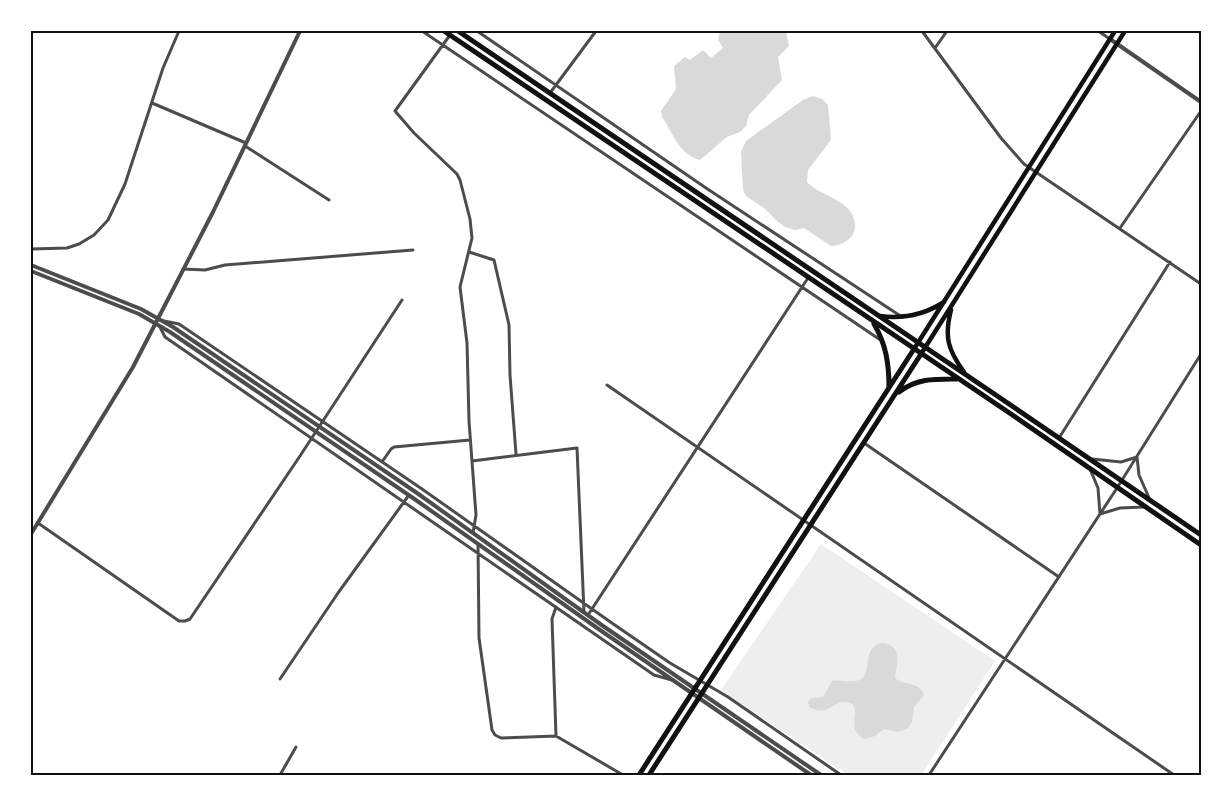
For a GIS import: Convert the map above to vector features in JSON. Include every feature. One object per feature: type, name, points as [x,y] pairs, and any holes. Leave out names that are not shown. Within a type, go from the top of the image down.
[{"type":"main road","points":[[444,31],[1201,545]]},
{"type":"main road","points":[[458,31],[965,373],[1201,535]]},
{"type":"main road","points":[[639,775],[919,342],[1115,31]]},
{"type":"main road","points":[[649,775],[926,347],[1125,31]]},
{"type":"main road","points":[[880,316],[902,317],[924,312],[945,301]]},
{"type":"main road","points":[[952,305],[948,325],[948,341],[952,356],[965,373]]},
{"type":"main road","points":[[872,321],[883,342],[888,361],[889,388]]},
{"type":"main road","points":[[894,395],[908,385],[920,381],[959,379]]},
{"type":"street","points":[[31,249],[73,246],[90,239],[104,226],[125,184],[163,68],[179,31]]},
{"type":"street","points":[[31,534],[133,367],[155,324],[160,320],[183,269],[300,31]]},
{"type":"street","points":[[422,31],[883,342]]},
{"type":"street","points":[[477,31],[706,188],[902,317]]},
{"type":"street","points":[[550,93],[596,31]]},
{"type":"street","points":[[922,31],[1001,138],[1029,167],[1201,284]]},
{"type":"street","points":[[935,48],[947,31]]},
{"type":"street","points":[[1098,31],[1201,102]]},
{"type":"street","points":[[450,35],[395,111],[414,133],[457,174],[470,219],[472,238],[460,286],[467,343],[470,440],[476,515],[473,533]]},
{"type":"street","points":[[152,103],[245,144],[329,200]]},
{"type":"street","points":[[1120,228],[1201,111]]},
{"type":"street","points":[[183,269],[205,270],[225,265],[412,250]]},
{"type":"street","points":[[469,252],[494,260],[508,319],[516,454]]},
{"type":"street","points":[[1059,438],[1170,262]]},
{"type":"street","points":[[31,265],[141,309],[160,320],[473,533],[811,775]]},
{"type":"street","points":[[31,272],[139,314],[160,326],[409,495],[675,682]]},
{"type":"street","points":[[586,613],[592,609],[808,278]]},
{"type":"street","points":[[38,523],[179,620],[188,620],[194,615],[402,300]]},
{"type":"street","points":[[160,320],[179,324],[382,462],[670,663],[728,697],[841,775]]},
{"type":"street","points":[[160,326],[165,336],[654,675],[694,690]]},
{"type":"street","points":[[929,775],[1122,481],[1201,354]]},
{"type":"street","points":[[607,385],[1174,775]]},
{"type":"street","points":[[382,462],[394,447],[470,440]]},
{"type":"street","points":[[864,443],[1059,577]]},
{"type":"street","points":[[472,461],[516,454],[577,448],[586,613]]},
{"type":"street","points":[[1090,459],[1121,462],[1136,457]]},
{"type":"street","points":[[1136,457],[1140,475],[1150,500]]},
{"type":"street","points":[[1090,469],[1098,488],[1100,514]]},
{"type":"street","points":[[280,679],[338,593],[409,495]]},
{"type":"street","points":[[1100,514],[1127,507],[1146,508]]},
{"type":"street","points":[[478,544],[479,638],[492,730],[495,736],[501,738],[556,736],[623,775]]},
{"type":"street","points":[[556,607],[552,619],[556,736]]},
{"type":"street","points":[[700,695],[821,775]]},
{"type":"street","points":[[285,775],[281,773],[296,747]]},
{"type":"shaded area","points":[[720,31],[786,31],[789,46],[778,57],[782,80],[749,115],[746,126],[740,132],[727,137],[700,160],[686,153],[677,143],[662,117],[661,111],[676,89],[674,66],[685,57],[690,60],[703,50],[711,58],[723,48],[718,40]]},
{"type":"shaded area","points":[[813,96],[822,99],[828,105],[831,140],[808,170],[807,182],[843,204],[853,217],[855,225],[854,233],[850,238],[836,246],[831,246],[804,228],[795,230],[785,227],[764,208],[746,196],[743,190],[741,152],[746,141],[803,100]]},
{"type":"shaded area","points":[[821,544],[995,661],[921,775],[848,775],[721,690]]},
{"type":"shaded area","points":[[882,643],[888,644],[896,651],[897,665],[895,676],[897,680],[917,686],[924,695],[914,707],[912,722],[908,728],[898,732],[884,729],[875,736],[864,739],[855,728],[854,706],[841,702],[822,711],[809,707],[808,702],[811,698],[823,697],[832,681],[862,679],[867,669],[872,649]]}]
